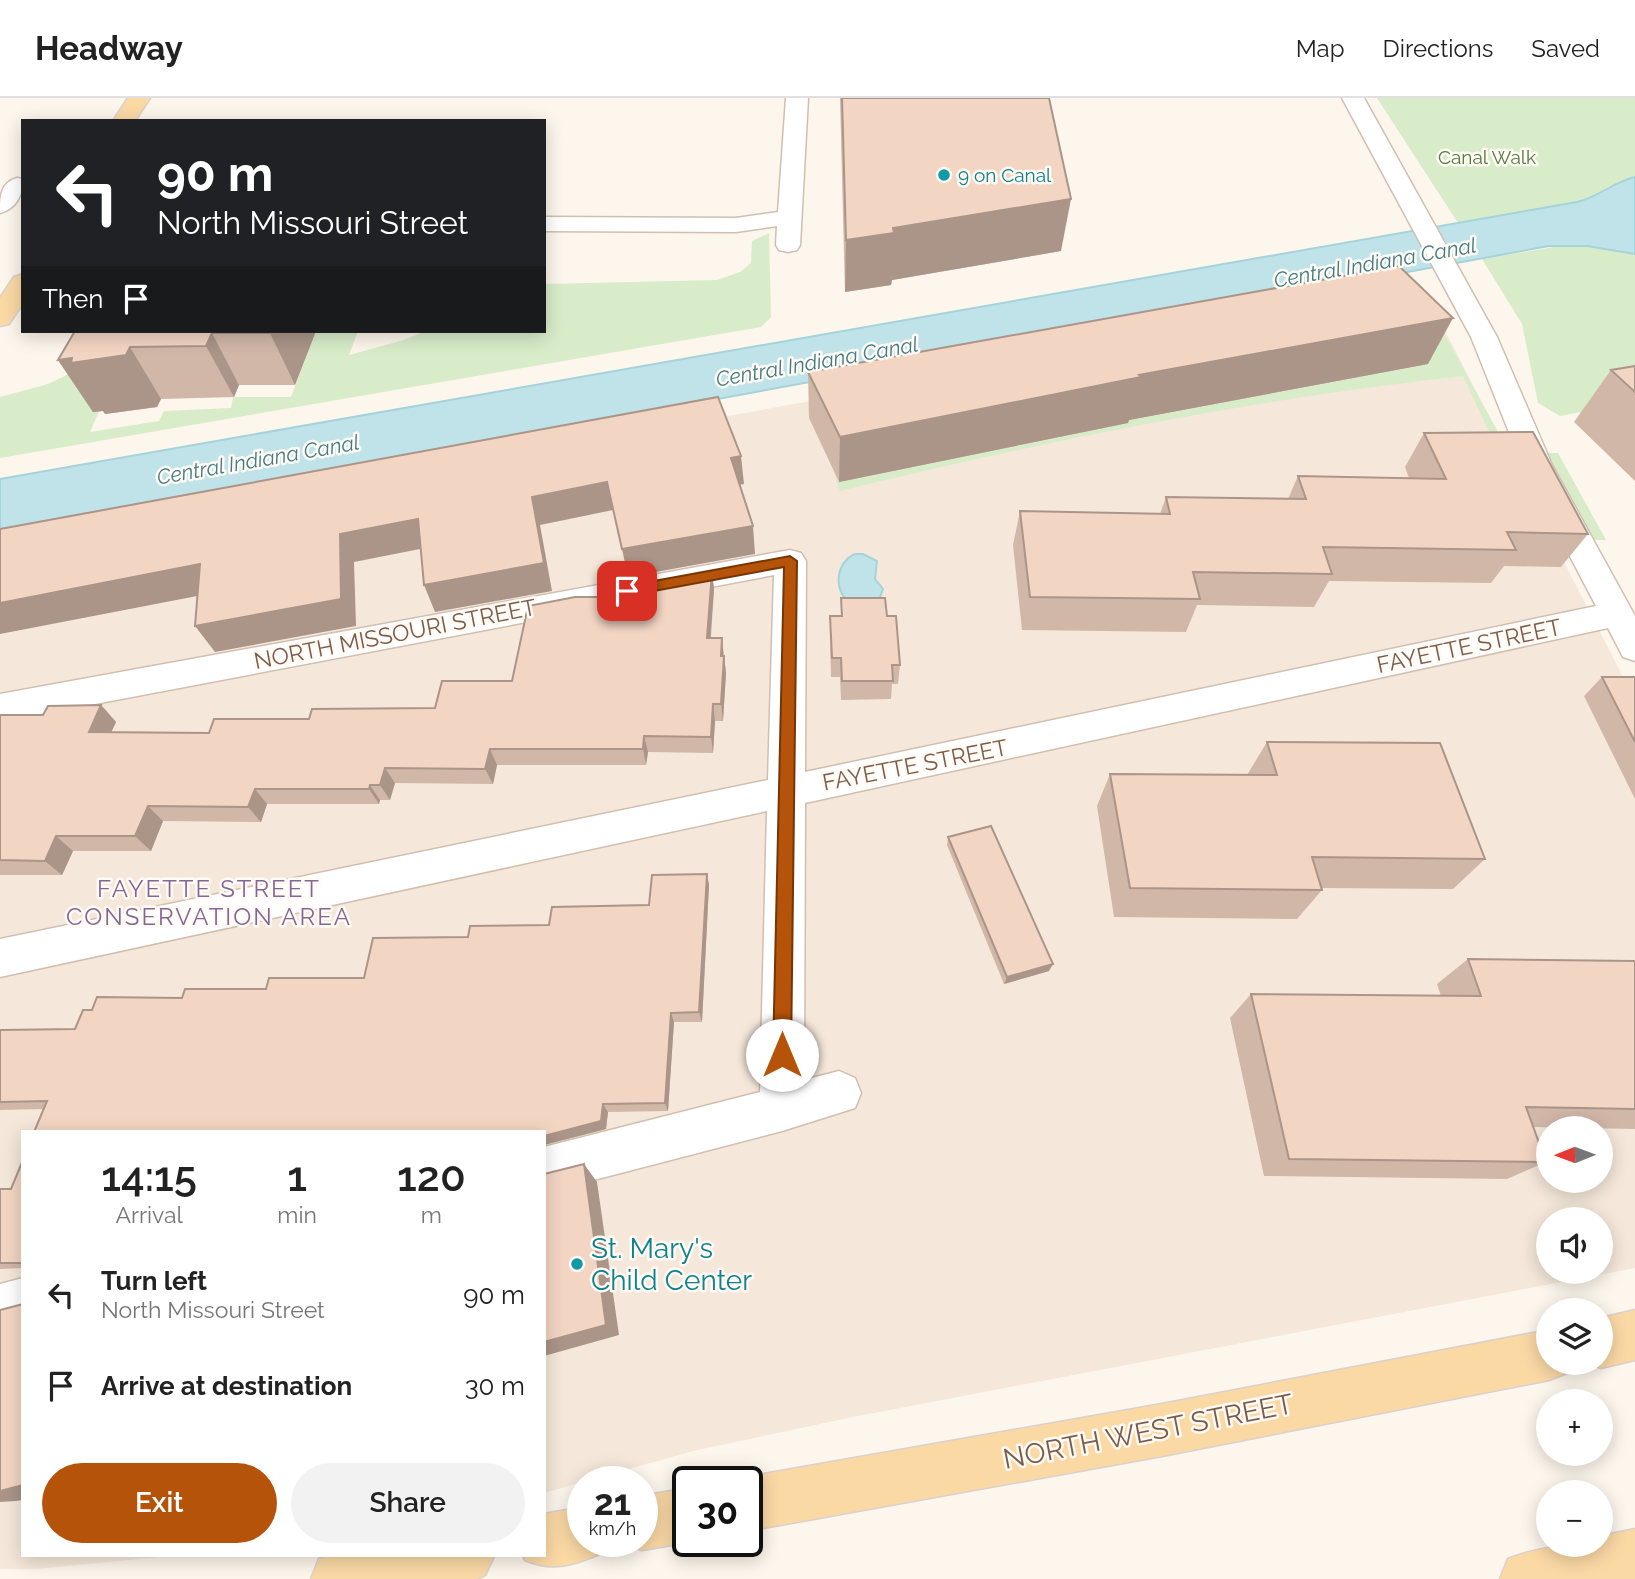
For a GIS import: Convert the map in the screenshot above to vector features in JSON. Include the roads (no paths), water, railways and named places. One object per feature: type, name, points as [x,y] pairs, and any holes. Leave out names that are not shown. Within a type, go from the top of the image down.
[{"type":"main road","points":[[125,119],[139,98]]},
{"type":"main road","points":[[0,318],[21,285]]},
{"type":"main road","points":[[1613,1340],[1635,1335]]},
{"type":"main road","name":"NORTH WEST STREET","points":[[763,1501],[1162,1430],[1536,1358]]},
{"type":"main road","points":[[546,1541],[567,1537]]},
{"type":"main road","points":[[339,1579],[460,1557]]},
{"type":"main road","points":[[1528,1579],[1635,1557]]},
{"type":"street","points":[[788,246],[797,98]]},
{"type":"street","points":[[1353,98],[1495,360],[1536,465],[1628,634]]},
{"type":"street","points":[[0,206],[13,185]]},
{"type":"street","points":[[546,224],[736,225],[790,217]]},
{"type":"street","name":"NORTH MISSOURI STREET","points":[[0,708],[790,561],[786,790]]},
{"type":"street","name":"FAYETTE STREET","points":[[0,958],[786,790],[964,756],[1617,614],[1628,634]]},
{"type":"street","points":[[782,1110],[786,790]]},
{"type":"street","points":[[546,1169],[839,1093]]},
{"type":"street","points":[[0,1309],[21,1304]]},
{"type":"water","name":"Central Indiana Canal","points":[[1635,177],[1635,254],[1587,246],[1549,246],[0,531],[0,479],[1577,202]]},
{"type":"water","points":[[855,554],[863,554],[877,561],[875,579],[883,589],[879,600],[849,602],[844,597],[839,576],[844,563]]},
{"type":"place","name":"9 on Canal","points":[[944,175]]},
{"type":"place","name":"St. Mary's Child Center","points":[[577,1264]]},
{"type":"district","name":"FAYETTE STREET CONSERVATION AREA","points":[[209,903]]},
{"type":"park label","name":"Canal Walk","points":[[1487,157]]}]
